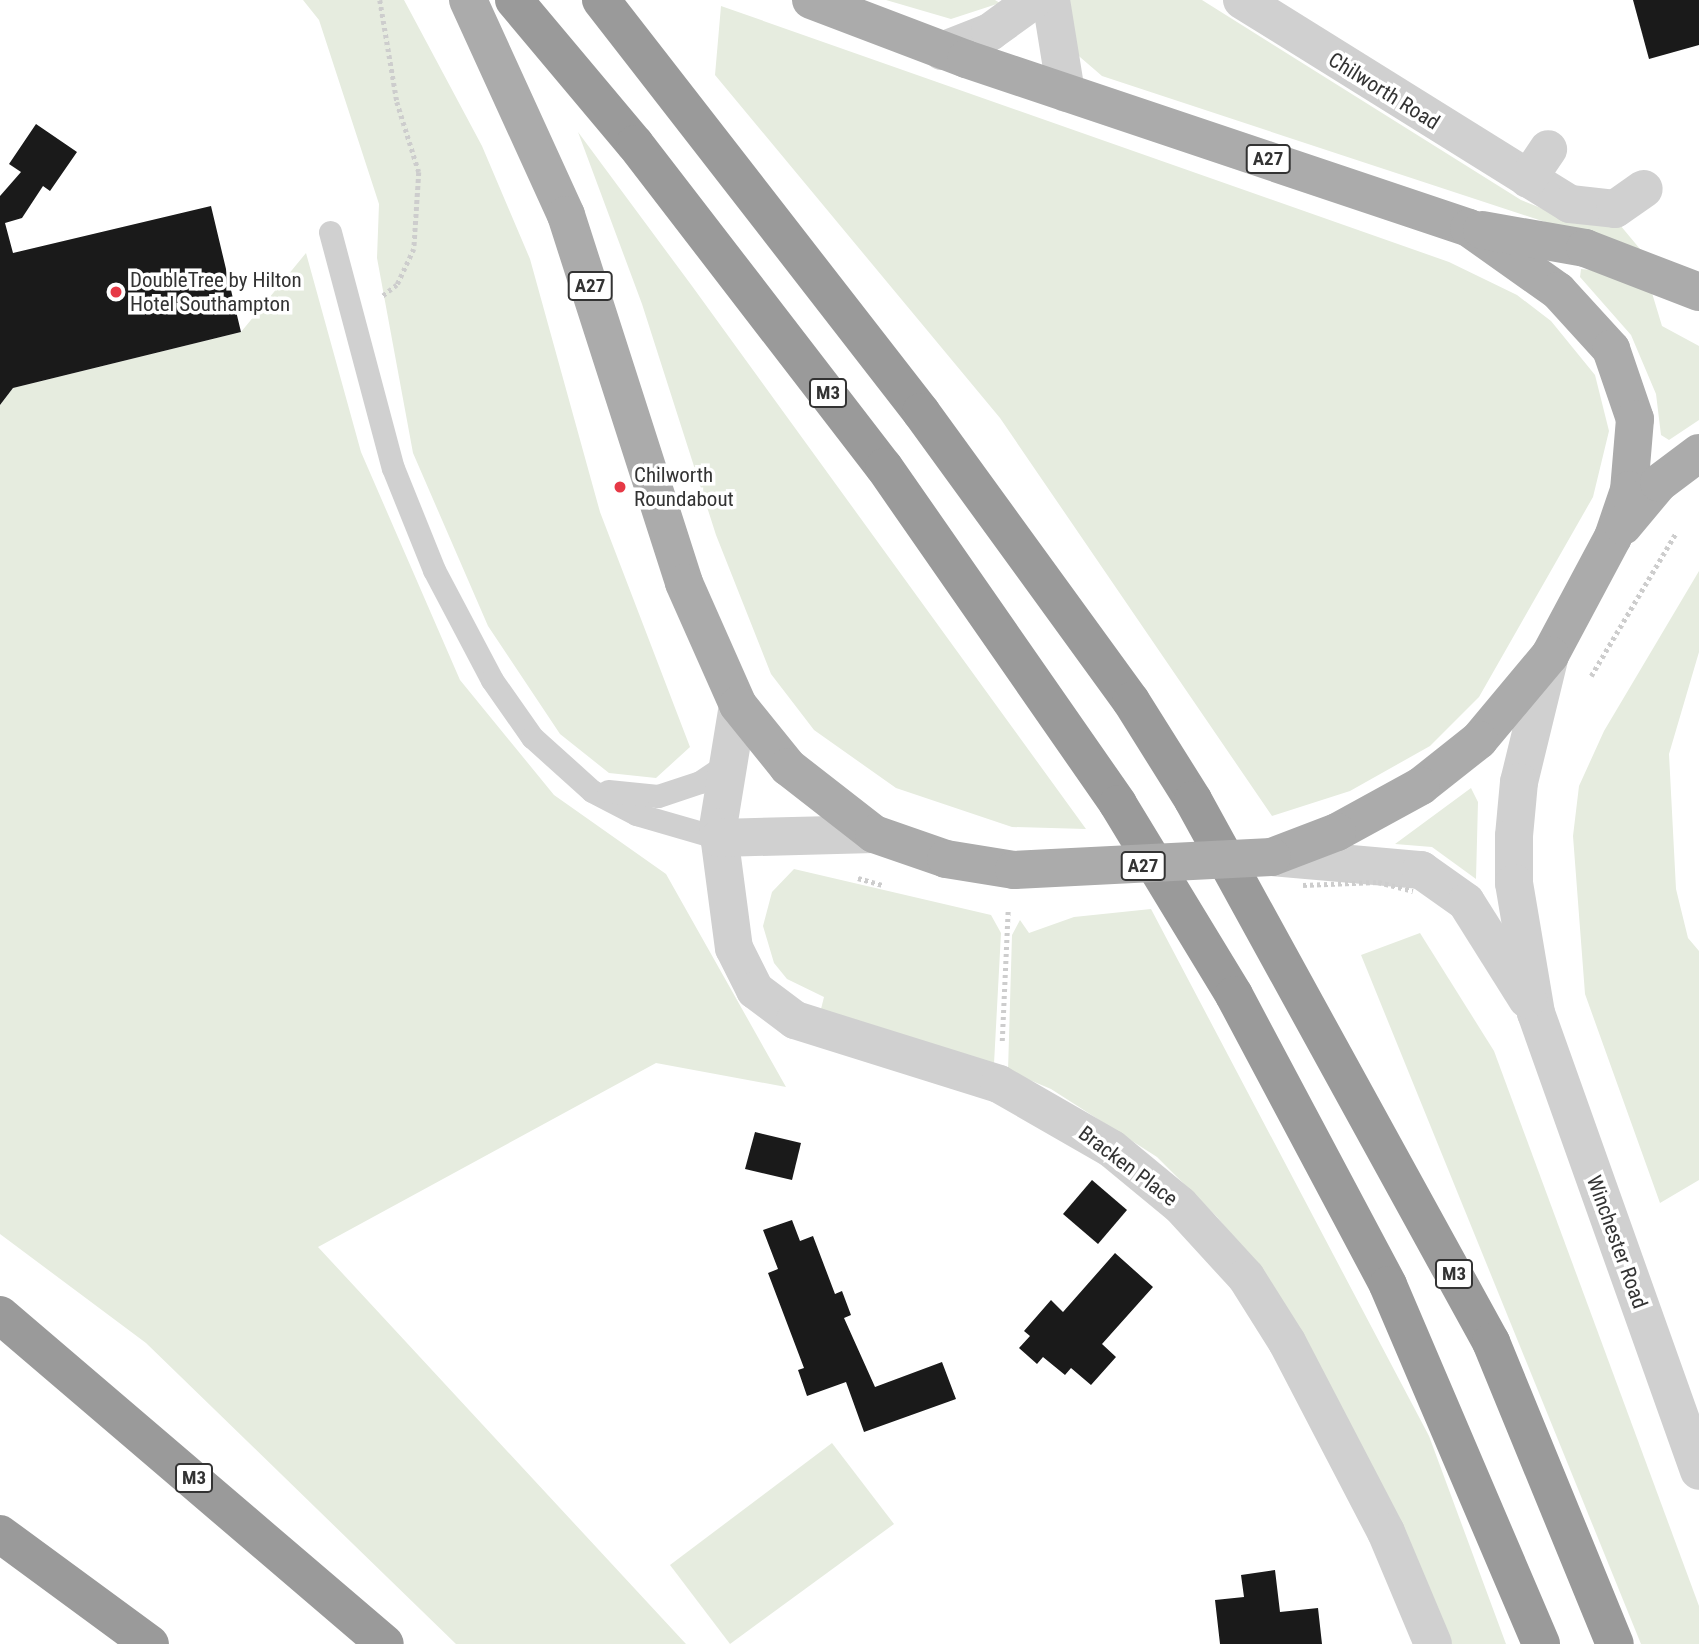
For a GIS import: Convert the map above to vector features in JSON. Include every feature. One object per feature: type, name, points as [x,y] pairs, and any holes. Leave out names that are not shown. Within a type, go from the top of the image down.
[{"type":"highway","name":"M3","points":[[514,0],[635,144],[884,467],[1118,804],[1240,1006],[1388,1285],[1541,1644]]},
{"type":"highway","name":"M3","points":[[601,0],[921,412],[1145,723],[1313,1011],[1491,1342],[1615,1644]]},
{"type":"highway","name":"M3","points":[[0,1315],[385,1644]]},
{"type":"highway","points":[[0,1534],[150,1644]]},
{"type":"main road","name":"A27","points":[[468,0],[566,215],[684,583],[738,705],[788,767],[874,834],[946,859],[1014,870],[1272,858],[1366,817],[1421,786],[1479,740],[1550,655],[1613,537],[1659,483],[1699,453]]},
{"type":"main road","name":"A27","points":[[811,0],[942,51],[1469,228],[1584,248],[1699,292]]},
{"type":"main road","name":"A27","points":[[1469,228],[1558,291],[1611,349],[1628,384],[1635,456],[1613,537]]},
{"type":"street","points":[[942,51],[990,32],[1034,0]]},
{"type":"street","points":[[1051,0],[1066,93]]},
{"type":"street","name":"Chilworth Road","points":[[1242,0],[1538,164],[1570,204],[1602,211],[1625,205],[1644,189]]},
{"type":"street","name":"Winchester Road","points":[[1550,655],[1518,782],[1514,836],[1514,883],[1536,1013],[1699,1471]]},
{"type":"street","name":"Bracken Place","points":[[738,705],[725,765],[719,838],[734,948],[767,1003],[795,1020],[999,1084],[1149,1177],[1246,1277],[1351,1460],[1433,1644]]},
{"type":"street","points":[[719,838],[874,834]]},
{"type":"street","name":"Winchester Road","points":[[1272,858],[1395,863],[1421,870],[1466,902],[1536,1013]]},
{"type":"lane","points":[[330,232],[351,319],[393,468],[434,570],[514,715],[570,773],[636,814],[719,838]]},
{"type":"lane","points":[[570,773],[613,793],[658,796],[700,782],[725,765]]},
{"type":"path","points":[[351,319],[397,285],[414,249],[419,172],[397,102],[380,0]]},
{"type":"path","points":[[1588,680],[1679,528]]},
{"type":"path","points":[[999,1084],[1009,909]]},
{"type":"shaded area","points":[[303,0],[404,0],[482,146],[530,259],[600,512],[690,747],[656,778],[609,773],[560,734],[488,626],[413,453],[377,258],[379,204],[319,20]]},
{"type":"shaded area","points":[[886,0],[995,0],[1000,3],[951,19]]},
{"type":"shaded area","points":[[1070,0],[1202,0],[1521,200],[1581,224],[1615,219],[1645,255],[1102,76],[1073,51]]},
{"type":"shaded area","points":[[721,6],[1449,262],[1517,295],[1551,321],[1595,375],[1609,431],[1593,497],[1479,697],[1430,746],[1350,791],[1272,816],[1000,418],[715,75]]},
{"type":"shaded area","points":[[578,132],[1086,829],[1012,827],[896,788],[814,730],[771,674],[716,535],[642,304]]},
{"type":"shaded area","points":[[306,253],[361,452],[460,680],[554,795],[666,874],[786,1087],[656,1063],[318,1247],[686,1644],[456,1644],[146,1343],[0,1234],[0,405],[13,388],[241,332]]},
{"type":"shaded area","points":[[1581,269],[1591,270],[1652,293],[1662,326],[1699,346],[1699,420],[1669,440],[1661,435],[1656,394],[1631,335],[1580,277]]},
{"type":"shaded area","points":[[1699,571],[1699,652],[1669,754],[1676,889],[1688,938],[1699,951],[1699,1180],[1660,1203],[1585,994],[1573,836],[1579,786],[1604,731]]},
{"type":"shaded area","points":[[1471,788],[1478,802],[1476,879],[1432,847],[1395,844]]},
{"type":"shaded area","points":[[794,869],[991,915],[1001,933],[994,1064],[821,1009],[824,997],[787,979],[774,963],[763,926],[772,892]]},
{"type":"shaded area","points":[[1151,909],[1429,1436],[1506,1644],[1444,1644],[1262,1271],[1217,1217],[1157,1157],[1051,1089],[1008,1071],[1012,935],[1020,920],[1029,933],[1074,917]]},
{"type":"shaded area","points":[[1420,933],[1494,1051],[1699,1606],[1699,1644],[1641,1644],[1361,955]]},
{"type":"shaded area","points":[[832,1443],[894,1524],[730,1644],[670,1565]]},
{"type":"building","points":[[1633,0],[1699,0],[1699,45],[1649,59]]},
{"type":"building","name":"DoubleTree by Hilton Hotel Southampton","points":[[36,124],[77,152],[50,191],[43,186],[22,218],[5,223],[13,253],[211,206],[241,332],[13,388],[0,405],[0,196],[21,172],[9,164]]},
{"type":"building","points":[[755,1132],[801,1143],[792,1180],[745,1169]]},
{"type":"building","points":[[1092,1180],[1127,1210],[1098,1244],[1063,1214]]},
{"type":"building","points":[[792,1220],[800,1241],[813,1236],[835,1294],[842,1291],[851,1315],[844,1318],[875,1387],[942,1362],[956,1399],[864,1432],[846,1382],[807,1396],[798,1370],[804,1368],[768,1273],[778,1269],[763,1230]]},
{"type":"building","points":[[1115,1253],[1153,1287],[1102,1344],[1116,1357],[1091,1385],[1071,1368],[1065,1375],[1043,1357],[1037,1364],[1019,1348],[1030,1336],[1024,1331],[1051,1300],[1063,1312]]},
{"type":"building","points":[[1275,1570],[1280,1612],[1318,1608],[1322,1644],[1220,1644],[1215,1600],[1244,1597],[1241,1575]]},
{"type":"place","name":"DoubleTree by Hilton Hotel Southampton","points":[[116,292]]},
{"type":"place","name":"Chilworth Roundabout","points":[[620,487]]}]
